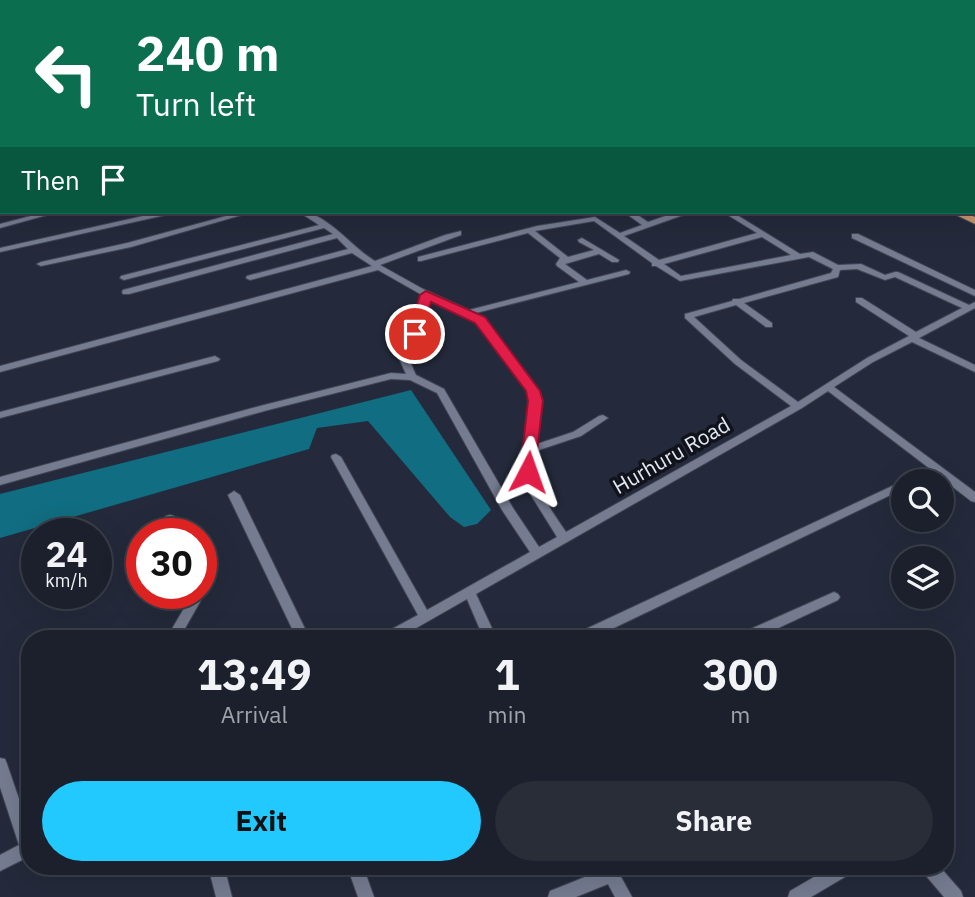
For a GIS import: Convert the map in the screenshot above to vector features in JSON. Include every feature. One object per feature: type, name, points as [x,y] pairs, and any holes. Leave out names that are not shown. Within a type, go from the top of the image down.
[{"type":"street","points":[[841,0],[864,0]]},
{"type":"street","points":[[0,226],[46,214]]},
{"type":"street","points":[[0,250],[161,214]]},
{"type":"street","points":[[41,264],[128,245],[241,214]]},
{"type":"street","points":[[307,214],[327,225],[376,266],[426,295],[480,320],[533,391],[535,401],[528,450],[528,472],[533,487],[564,540]]},
{"type":"street","points":[[631,214],[646,224]]},
{"type":"street","points":[[618,236],[677,214]]},
{"type":"street","points":[[730,214],[798,256]]},
{"type":"street","points":[[421,259],[583,215],[597,219],[655,264],[682,279],[798,256],[818,256],[837,268],[858,266],[885,278],[895,274],[972,306]]},
{"type":"street","points":[[124,278],[327,225]]},
{"type":"street","points":[[529,230],[565,258],[560,264],[586,283]]},
{"type":"street","points":[[0,369],[376,266],[405,254],[420,244],[458,233]]},
{"type":"street","points":[[655,264],[763,234]]},
{"type":"street","points":[[126,292],[338,235]]},
{"type":"street","points":[[855,236],[975,293]]},
{"type":"street","points":[[582,240],[615,260]]},
{"type":"street","points":[[250,278],[354,250]]},
{"type":"street","points":[[563,261],[600,251]]},
{"type":"street","points":[[798,406],[738,362],[688,316],[688,313],[835,275],[837,268]]},
{"type":"street","points":[[467,313],[506,300],[625,272]]},
{"type":"street","points":[[412,377],[402,354],[403,347],[420,325],[426,295]]},
{"type":"street","points":[[859,300],[914,337],[975,369]]},
{"type":"street","points":[[736,301],[769,325]]},
{"type":"street","name":"Hurhuru Road","points":[[402,630],[972,306]]},
{"type":"street","points":[[0,415],[215,359]]},
{"type":"street","points":[[0,481],[264,408],[391,376],[412,377],[441,391],[508,510],[538,554]]},
{"type":"street","points":[[827,386],[936,469]]},
{"type":"street","points":[[528,450],[577,435],[603,418]]},
{"type":"street","points":[[336,457],[425,617]]},
{"type":"street","points":[[954,482],[975,498]]},
{"type":"street","points":[[597,630],[891,491]]},
{"type":"street","points":[[234,495],[299,630]]},
{"type":"street","points":[[470,593],[487,630]]},
{"type":"street","points":[[762,630],[834,597]]},
{"type":"street","points":[[177,630],[190,609]]},
{"type":"street","points":[[0,764],[21,825]]},
{"type":"street","points":[[0,863],[21,852]]},
{"type":"street","points":[[218,875],[224,897]]},
{"type":"street","points":[[358,875],[366,897]]},
{"type":"street","points":[[556,897],[601,875]]},
{"type":"street","points":[[611,875],[624,897]]},
{"type":"street","points":[[796,897],[834,875]]},
{"type":"street","points":[[936,875],[955,897]]},
{"type":"water","points":[[411,390],[491,510],[477,524],[464,527],[450,517],[368,421],[317,428],[309,449],[69,518],[21,518],[21,532],[0,538],[0,494]]},
{"type":"route","points":[[415,334],[420,325],[426,295],[480,320],[533,391],[535,401],[528,472]]}]
